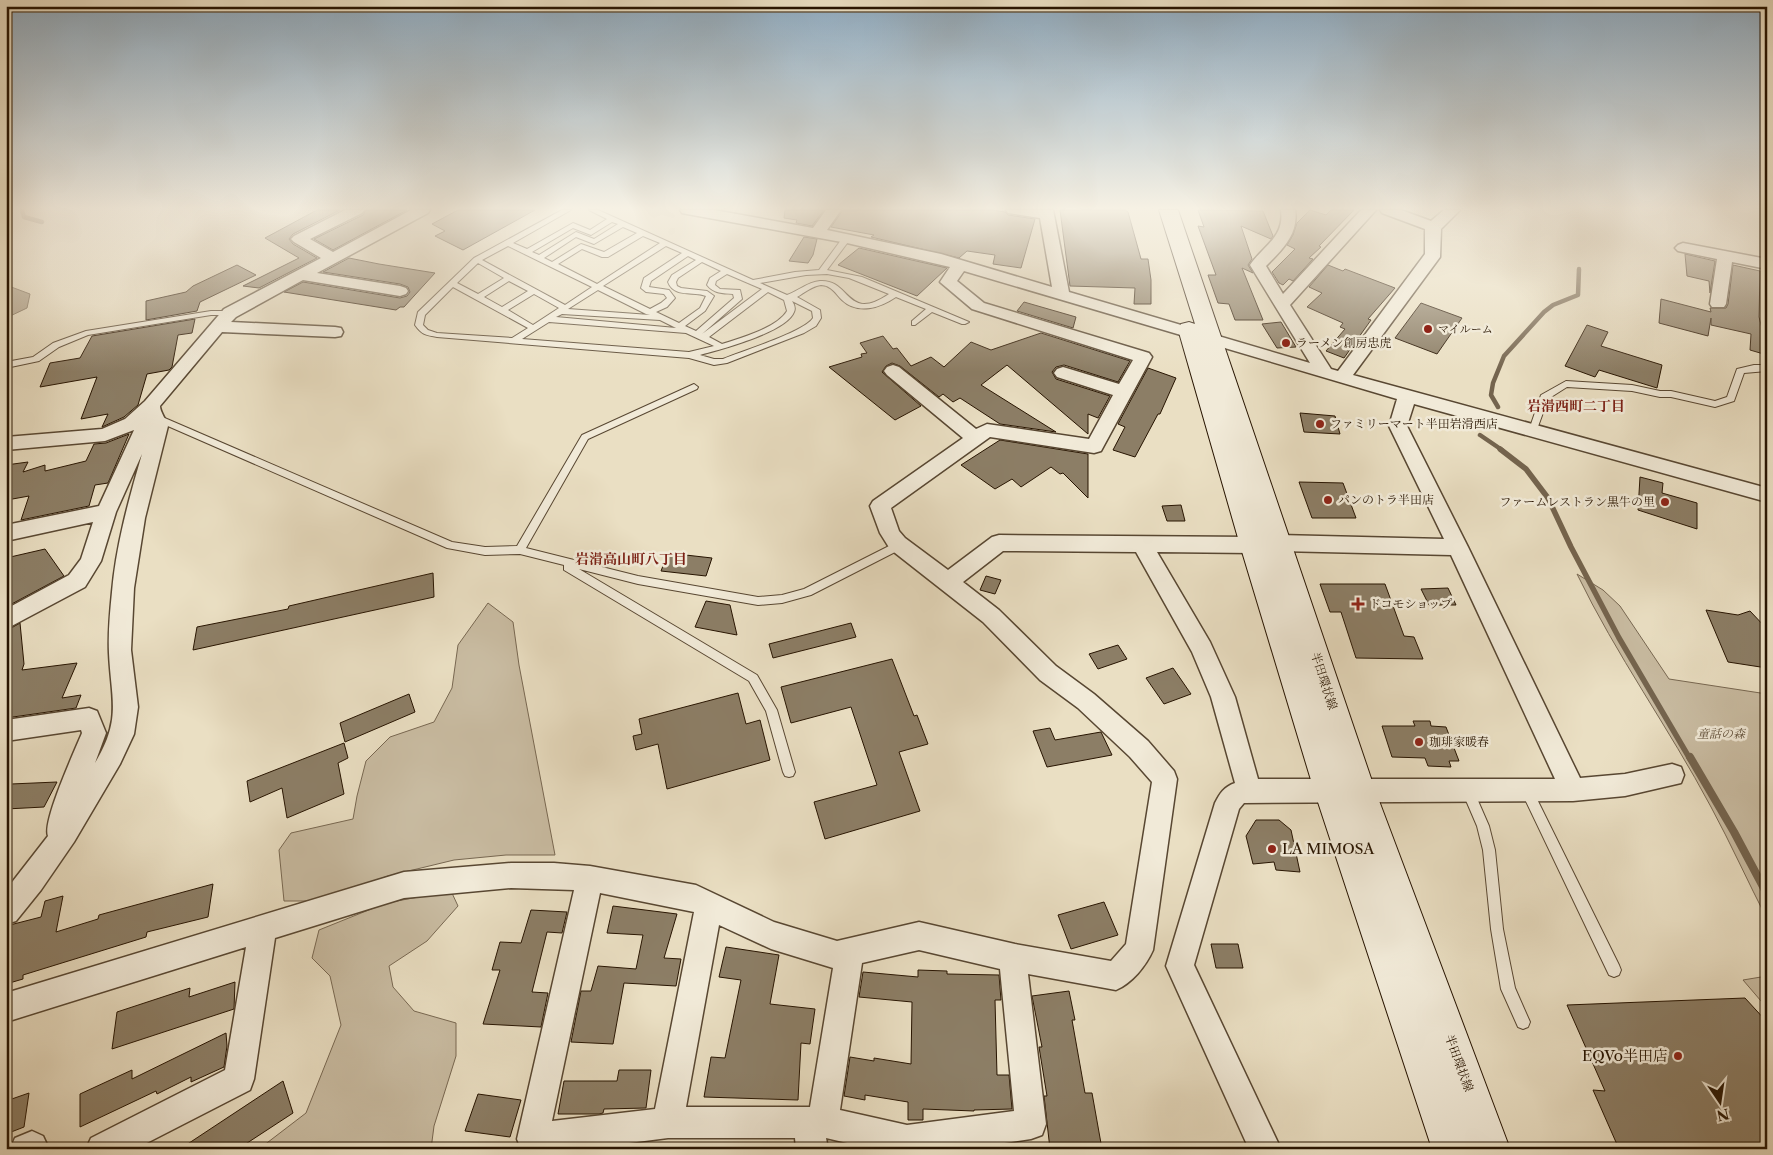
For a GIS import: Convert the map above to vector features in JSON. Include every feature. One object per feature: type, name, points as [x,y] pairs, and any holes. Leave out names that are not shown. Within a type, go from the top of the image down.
[{"type":"main road","name":"半田環状線","points":[[1172,264],[1200,337],[1266,544],[1359,790],[1490,1149]]},
{"type":"main road","name":"半田環状線","points":[[1182,264],[1200,337]]},
{"type":"main road","name":"半田環状線","points":[[1266,544],[1330,790],[1452,1149]]},
{"type":"street","points":[[6,620],[77,581],[91,561],[106,512],[153,412],[218,326],[230,313],[321,264]]},
{"type":"street","points":[[6,1008],[404,885],[463,878],[521,875],[590,879],[696,898],[771,935],[837,955],[919,936],[1014,958],[1116,976],[1139,950],[1165,779],[1139,749],[1086,701],[1048,673],[992,616],[910,552],[898,546],[888,531],[880,506],[987,430],[1094,446],[1144,357],[978,306],[948,282],[960,264],[1342,378],[1767,495]]},
{"type":"street","points":[[1056,264],[1062,295]]},
{"type":"street","points":[[1259,264],[1260,271],[1325,373]]},
{"type":"street","points":[[1282,304],[1319,264]]},
{"type":"street","points":[[1342,378],[1427,264]]},
{"type":"street","points":[[1718,304],[1724,264]]},
{"type":"street","points":[[300,275],[400,291]]},
{"type":"street","points":[[1058,330],[1079,301]]},
{"type":"street","points":[[218,326],[335,332]]},
{"type":"street","points":[[893,371],[975,438]]},
{"type":"street","points":[[1063,373],[1124,392]]},
{"type":"street","points":[[1407,395],[1398,426],[1458,547],[1573,790]]},
{"type":"street","points":[[6,444],[113,433],[153,412]]},
{"type":"street","points":[[6,911],[30,885],[53,854],[111,756],[124,726],[126,710],[120,649],[121,610],[126,566],[139,496],[158,426],[153,412]]},
{"type":"street","points":[[6,533],[106,512]]},
{"type":"street","points":[[948,581],[999,543],[1458,547]]},
{"type":"street","points":[[1142,544],[1202,649],[1223,697],[1249,790]]},
{"type":"street","points":[[6,731],[89,718],[94,732],[65,807],[53,854]]},
{"type":"street","points":[[1265,1149],[1180,966],[1228,803],[1236,794],[1249,790],[1573,790],[1625,785],[1672,775]]},
{"type":"street","points":[[590,879],[533,1139],[668,1123],[814,1131],[898,1144],[907,1140],[1031,1124],[1014,974],[1014,958]]},
{"type":"street","points":[[668,1123],[709,906]]},
{"type":"street","points":[[102,1149],[240,1079],[263,928]]},
{"type":"street","points":[[814,1131],[850,951]]},
{"type":"street","points":[[26,1149],[32,1147],[33,1149]]},
{"type":"lane","points":[[473,264],[421,314],[419,325],[425,332],[437,335],[689,355],[714,362],[724,361],[801,331],[812,324],[817,318],[816,310],[710,264]]},
{"type":"lane","points":[[484,264],[534,291],[562,309],[663,318]]},
{"type":"lane","points":[[514,341],[633,264]]},
{"type":"lane","points":[[649,312],[664,305],[671,298],[666,292],[645,288],[645,284],[647,280],[671,264]]},
{"type":"lane","points":[[680,326],[707,306],[710,301],[708,294],[679,290],[674,287],[672,282],[695,264]]},
{"type":"lane","points":[[822,272],[828,264]]},
{"type":"lane","points":[[552,265],[722,347]]},
{"type":"lane","points":[[697,334],[735,304],[738,299],[737,292],[718,291],[711,284],[713,280],[726,271]]},
{"type":"lane","points":[[751,282],[822,272],[848,275],[965,322]]},
{"type":"lane","points":[[479,298],[508,278]]},
{"type":"lane","points":[[789,298],[815,284],[825,283],[840,291],[847,301],[853,305],[862,306],[887,301],[895,294]]},
{"type":"lane","points":[[453,284],[533,328]]},
{"type":"lane","points":[[548,319],[697,334],[767,289]]},
{"type":"lane","points":[[503,310],[534,291]]},
{"type":"lane","points":[[689,355],[722,347],[784,321],[790,313],[789,298]]},
{"type":"lane","points":[[915,323],[931,309]]},
{"type":"lane","points":[[6,365],[36,359],[56,345],[86,333],[211,314],[230,313]]},
{"type":"lane","points":[[1532,430],[1544,397],[1566,384],[1632,388],[1715,404],[1731,399],[1740,371],[1767,368]]},
{"type":"lane","points":[[520,550],[585,437],[694,387]]},
{"type":"lane","points":[[153,412],[450,545],[485,551],[520,550],[638,580],[758,601],[782,599],[807,592],[898,546]]},
{"type":"lane","points":[[559,561],[753,678],[771,710],[789,772]]},
{"type":"lane","points":[[1468,790],[1489,850],[1497,929],[1508,989],[1523,1022]]},
{"type":"lane","points":[[1527,790],[1614,970]]},
{"type":"green space","name":"童話の森","points":[[1577,574],[1603,590],[1620,606],[1669,679],[1767,694],[1767,919],[1711,807],[1608,633]]},
{"type":"green space","points":[[488,603],[513,622],[519,665],[555,855],[506,855],[454,860],[388,876],[318,901],[284,901],[279,850],[291,833],[353,819],[366,761],[390,737],[434,722],[452,688],[458,645]]},
{"type":"green space","points":[[451,891],[458,906],[427,941],[389,966],[393,987],[414,1011],[456,1023],[456,1056],[434,1126],[431,1149],[259,1149],[306,1113],[341,1025],[330,976],[312,958],[319,930],[386,903]]},
{"type":"green space","points":[[1767,976],[1767,1008],[1743,980]]},
{"type":"shaded area","points":[[6,285],[30,294],[27,308],[6,318]]},
{"type":"building","points":[[287,264],[306,264],[259,288],[243,286]]},
{"type":"building","points":[[338,264],[378,264],[435,273],[404,307],[396,310],[284,292],[303,282],[400,298],[407,296],[410,292],[408,287],[400,284],[323,272]]},
{"type":"building","points":[[929,264],[947,268],[917,296],[838,265]]},
{"type":"building","points":[[993,264],[1022,264],[1021,268]]},
{"type":"building","points":[[1067,264],[1149,264],[1151,304],[1134,304],[1135,288],[1070,286]]},
{"type":"building","points":[[1212,264],[1249,264],[1253,273],[1242,268],[1263,320],[1235,320],[1229,304],[1218,303],[1208,275],[1216,275]]},
{"type":"building","points":[[1280,264],[1309,264],[1293,281],[1289,279],[1283,285],[1279,283],[1272,272]]},
{"type":"building","points":[[1686,264],[1715,264],[1710,293],[1709,281],[1687,276]]},
{"type":"building","points":[[237,265],[256,275],[200,302],[197,311],[146,320],[146,301],[186,292],[193,286]]},
{"type":"building","points":[[1328,265],[1343,271],[1345,269],[1395,288],[1368,319],[1371,320],[1344,358],[1326,351],[1345,329],[1340,327],[1343,323],[1307,307],[1322,293],[1309,287]]},
{"type":"building","points":[[1733,265],[1760,271],[1759,317],[1764,336],[1767,336],[1767,355],[1750,350],[1751,334],[1711,325],[1711,318],[1708,336],[1659,323],[1661,299],[1711,312],[1710,308],[1726,308]]},
{"type":"building","points":[[1024,302],[1076,317],[1073,328],[1017,311]]},
{"type":"building","name":"マイルーム","points":[[1421,303],[1462,318],[1437,354],[1395,338]]},
{"type":"building","points":[[195,319],[192,333],[178,335],[172,367],[169,370],[147,374],[138,405],[124,417],[102,427],[108,414],[81,419],[97,377],[40,387],[50,363],[80,358],[92,336]]},
{"type":"building","points":[[1281,322],[1296,347],[1277,348],[1262,324]]},
{"type":"building","points":[[1587,325],[1608,332],[1601,346],[1662,365],[1657,388],[1599,370],[1595,377],[1565,366]]},
{"type":"building","points":[[1041,333],[1130,361],[1118,382],[1064,365],[1056,367],[1052,372],[1056,379],[1110,396],[1098,418],[1088,414],[1088,434],[1007,365],[981,385],[1056,432],[1000,424],[960,398],[953,402],[943,394],[939,397],[900,366],[892,363],[886,366],[882,372],[921,406],[895,420],[829,367],[862,357],[861,354],[867,353],[860,343],[883,336],[893,349],[897,348],[911,366],[931,357],[944,367],[971,342],[991,350]]},
{"type":"building","points":[[1148,368],[1176,378],[1160,414],[1158,414],[1135,457],[1113,450],[1125,427],[1118,424]]},
{"type":"building","name":"ファミリーマート半田岩滑西店","points":[[1300,413],[1335,416],[1340,434],[1304,432]]},
{"type":"building","points":[[129,434],[108,483],[95,485],[89,506],[21,520],[29,496],[7,500],[6,502],[6,465],[28,462],[23,472],[45,465],[45,471],[86,461],[94,444],[106,443]]},
{"type":"building","points":[[1000,440],[1088,454],[1088,498],[1063,473],[1060,474],[1051,467],[1021,487],[1012,479],[995,489],[961,465]]},
{"type":"building","name":"ファームレストラン黒牛の里","points":[[1640,477],[1663,483],[1662,493],[1697,503],[1697,529],[1638,510]]},
{"type":"building","name":"パンのトラ半田店","points":[[1299,482],[1343,483],[1356,518],[1312,518]]},
{"type":"building","points":[[1181,505],[1185,521],[1167,521],[1162,506]]},
{"type":"building","points":[[45,549],[64,576],[6,607],[6,558]]},
{"type":"building","points":[[668,553],[712,558],[706,576],[661,571]]},
{"type":"building","points":[[433,573],[434,597],[193,650],[197,627],[288,609],[289,606]]},
{"type":"building","points":[[986,576],[1001,580],[995,594],[980,590]]},
{"type":"building","points":[[1320,584],[1385,584],[1404,636],[1414,637],[1423,659],[1356,658],[1341,612],[1330,612]]},
{"type":"building","points":[[1448,588],[1456,605],[1429,605],[1421,589]]},
{"type":"building","points":[[706,601],[730,605],[737,635],[695,627]]},
{"type":"building","points":[[1706,610],[1738,615],[1750,611],[1767,629],[1767,668],[1728,662]]},
{"type":"building","points":[[20,623],[24,664],[22,670],[77,663],[62,698],[81,695],[76,708],[6,718],[6,631]]},
{"type":"building","points":[[851,623],[856,637],[773,658],[769,644]]},
{"type":"building","points":[[1118,645],[1127,659],[1098,669],[1089,654]]},
{"type":"building","points":[[892,659],[914,716],[917,715],[928,744],[899,752],[920,811],[825,839],[814,802],[877,785],[851,707],[791,723],[781,687]]},
{"type":"building","points":[[1173,668],[1191,694],[1164,704],[1146,678]]},
{"type":"building","points":[[738,693],[746,724],[760,720],[770,760],[667,789],[658,744],[636,750],[633,736],[642,734],[639,719]]},
{"type":"building","points":[[409,694],[415,712],[345,742],[340,723]]},
{"type":"building","name":"珈琲家暖春","points":[[1413,721],[1430,721],[1431,726],[1446,727],[1459,761],[1449,761],[1451,767],[1428,766],[1425,758],[1392,757],[1382,726],[1415,726]]},
{"type":"building","points":[[1050,728],[1055,740],[1101,732],[1112,755],[1047,767],[1033,731]]},
{"type":"building","points":[[344,743],[348,758],[338,763],[344,794],[287,818],[282,788],[250,802],[247,781]]},
{"type":"building","points":[[57,782],[44,807],[6,809],[6,793],[11,784]]},
{"type":"building","name":"LA MIMOSA","points":[[1256,820],[1279,820],[1291,830],[1300,872],[1276,870],[1274,862],[1253,864],[1246,836]]},
{"type":"building","points":[[213,884],[208,917],[147,932],[146,937],[23,975],[23,979],[6,984],[6,926],[41,917],[45,901],[63,896],[56,932],[98,919],[99,915]]},
{"type":"building","points":[[1104,902],[1118,935],[1071,949],[1058,915]]},
{"type":"building","points":[[613,906],[677,914],[664,958],[681,959],[676,986],[624,983],[613,1044],[571,1042],[581,991],[591,991],[598,966],[636,969],[643,935],[607,933]]},
{"type":"building","points":[[531,910],[567,912],[562,933],[547,932],[532,992],[548,993],[541,1027],[483,1024],[500,970],[492,970],[500,942],[521,943]]},
{"type":"building","points":[[1211,944],[1238,944],[1243,968],[1216,968]]},
{"type":"building","points":[[726,947],[779,955],[770,1004],[815,1009],[810,1044],[801,1043],[798,1100],[704,1097],[711,1057],[725,1058],[741,980],[719,977]]},
{"type":"building","points":[[918,970],[947,971],[947,974],[999,975],[1001,1000],[995,1000],[997,1075],[1009,1075],[1012,1109],[974,1111],[923,1109],[923,1120],[908,1120],[908,1102],[865,1095],[865,1100],[844,1096],[850,1057],[874,1061],[874,1058],[911,1064],[912,1002],[859,997],[863,972],[918,977]]},
{"type":"building","points":[[235,982],[234,1009],[112,1049],[117,1012],[190,988],[189,997]]},
{"type":"building","points":[[1069,991],[1075,1020],[1072,1020],[1085,1093],[1092,1093],[1102,1149],[1050,1149],[1044,1096],[1047,1096],[1039,1047],[1042,1047],[1032,996]]},
{"type":"building","name":"EQVo半田店","points":[[1745,998],[1767,1022],[1767,1149],[1619,1149],[1593,1090],[1605,1091],[1567,1005]]},
{"type":"building","points":[[226,1033],[227,1046],[224,1067],[191,1082],[191,1077],[157,1094],[156,1091],[80,1127],[80,1094],[132,1070],[132,1079]]},
{"type":"building","points":[[619,1070],[651,1070],[646,1108],[604,1109],[603,1113],[599,1114],[558,1114],[564,1081],[617,1081]]},
{"type":"building","points":[[283,1081],[293,1113],[238,1149],[180,1149]]},
{"type":"building","points":[[29,1093],[24,1127],[6,1134],[6,1101]]},
{"type":"building","points":[[478,1094],[521,1100],[510,1137],[465,1131]]},
{"type":"waterway","points":[[1498,407],[1491,395],[1493,383],[1504,356],[1544,312],[1553,305],[1578,295],[1579,269]]},
{"type":"waterway","points":[[1480,435],[1502,450]]},
{"type":"waterway","points":[[1500,449],[1526,469],[1548,498],[1571,547],[1619,638],[1690,759]]},
{"type":"waterway","points":[[1690,757],[1734,832],[1767,894]]},
{"type":"place","name":"マイルーム","points":[[1428,329]]},
{"type":"place","name":"ラーメン創房忠虎","points":[[1286,343]]},
{"type":"place","name":"ファミリーマート半田岩滑西店","points":[[1320,424]]},
{"type":"place","name":"パンのトラ半田店","points":[[1328,500]]},
{"type":"place","name":"ファームレストラン黒牛の里","points":[[1665,502]]},
{"type":"place","name":"ドコモショップ","points":[[1358,604]]},
{"type":"place","name":"珈琲家暖春","points":[[1419,742]]},
{"type":"place","name":"LA MIMOSA","points":[[1272,849]]},
{"type":"place","name":"EQVo半田店","points":[[1678,1056]]},
{"type":"district","name":"岩滑西町二丁目","points":[[1576,406]]},
{"type":"district","name":"岩滑高山町八丁目","points":[[631,559]]}]
